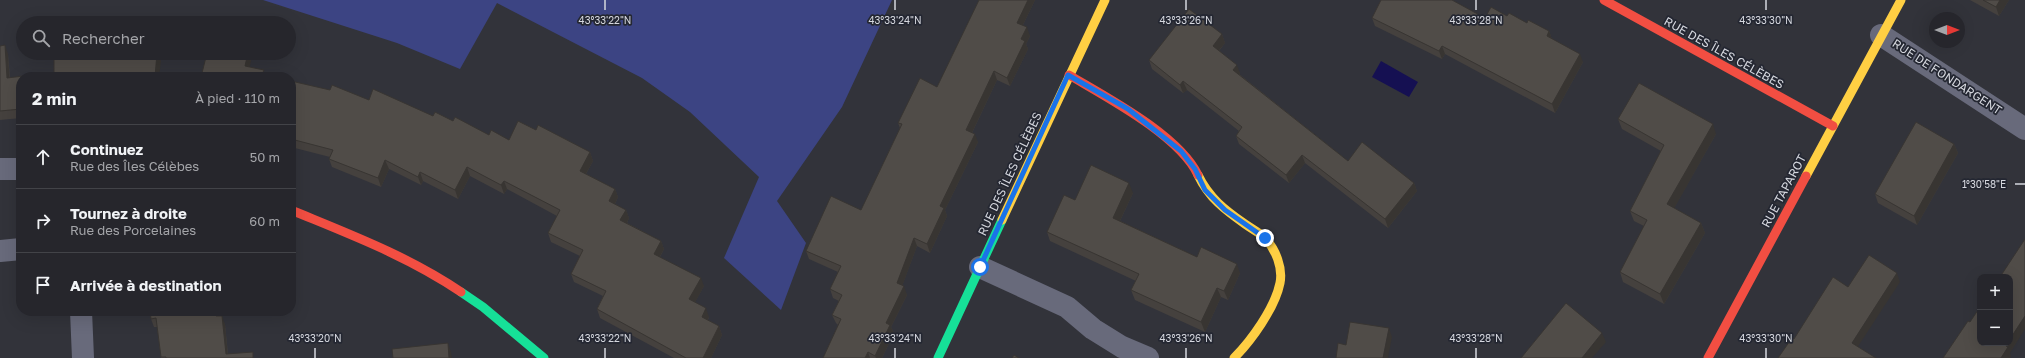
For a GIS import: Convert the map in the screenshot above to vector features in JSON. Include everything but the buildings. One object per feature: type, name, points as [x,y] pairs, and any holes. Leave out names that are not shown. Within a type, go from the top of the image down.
[{"type":"street","name":"RUE DES ÎLES CÉLÈBES","points":[[938,358],[1068,75],[1105,0]]},
{"type":"street","name":"RUE DES ÎLES CÉLÈBES","points":[[1604,0],[1833,126]]},
{"type":"street","name":"RUE DE FONDARGENT","points":[[1901,0],[1881,35],[2025,129]]},
{"type":"street","name":"RUE TAPAROT","points":[[1708,358],[1881,35]]},
{"type":"street","points":[[1068,75],[1128,109],[1181,151],[1195,169],[1205,190],[1225,210],[1265,238],[1278,261],[1280,283],[1272,305],[1247,345],[1234,358]]},
{"type":"street","points":[[0,169],[16,169]]},
{"type":"street","points":[[296,212],[387,250],[433,273],[483,307],[544,358]]},
{"type":"street","points":[[0,251],[16,249]]},
{"type":"street","points":[[980,267],[1068,307],[1093,329],[1122,347],[1148,358]]},
{"type":"street","points":[[80,316],[83,358]]},
{"type":"shaded area","points":[[263,0],[892,0],[842,107],[777,201],[806,243],[781,310],[724,258],[759,177],[690,112],[642,78],[497,3],[460,69],[397,43]]},
{"type":"shaded area","points":[[1381,61],[1418,82],[1409,97],[1372,77]]},
{"type":"traffic: fast","points":[[938,358],[1002,220]]},
{"type":"traffic: fast","points":[[461,292],[483,307],[544,358]]},
{"type":"traffic: slow","points":[[1002,220],[1105,0]]},
{"type":"traffic: slow","points":[[1806,176],[1901,0]]},
{"type":"traffic: slow","points":[[1198,175],[1202,183],[1218,203],[1265,238],[1278,259],[1281,277],[1273,303],[1262,324],[1248,343],[1234,358]]},
{"type":"traffic: jam","points":[[1604,0],[1833,126]]},
{"type":"traffic: jam","points":[[1069,75],[1140,118],[1159,132],[1189,160],[1198,175]]},
{"type":"traffic: jam","points":[[1708,358],[1806,176]]},
{"type":"traffic: jam","points":[[296,212],[378,246],[420,267],[461,292]]},
{"type":"route","points":[[980,267],[1068,75],[1128,109],[1181,151],[1195,169],[1205,190],[1225,210],[1265,238]]}]
